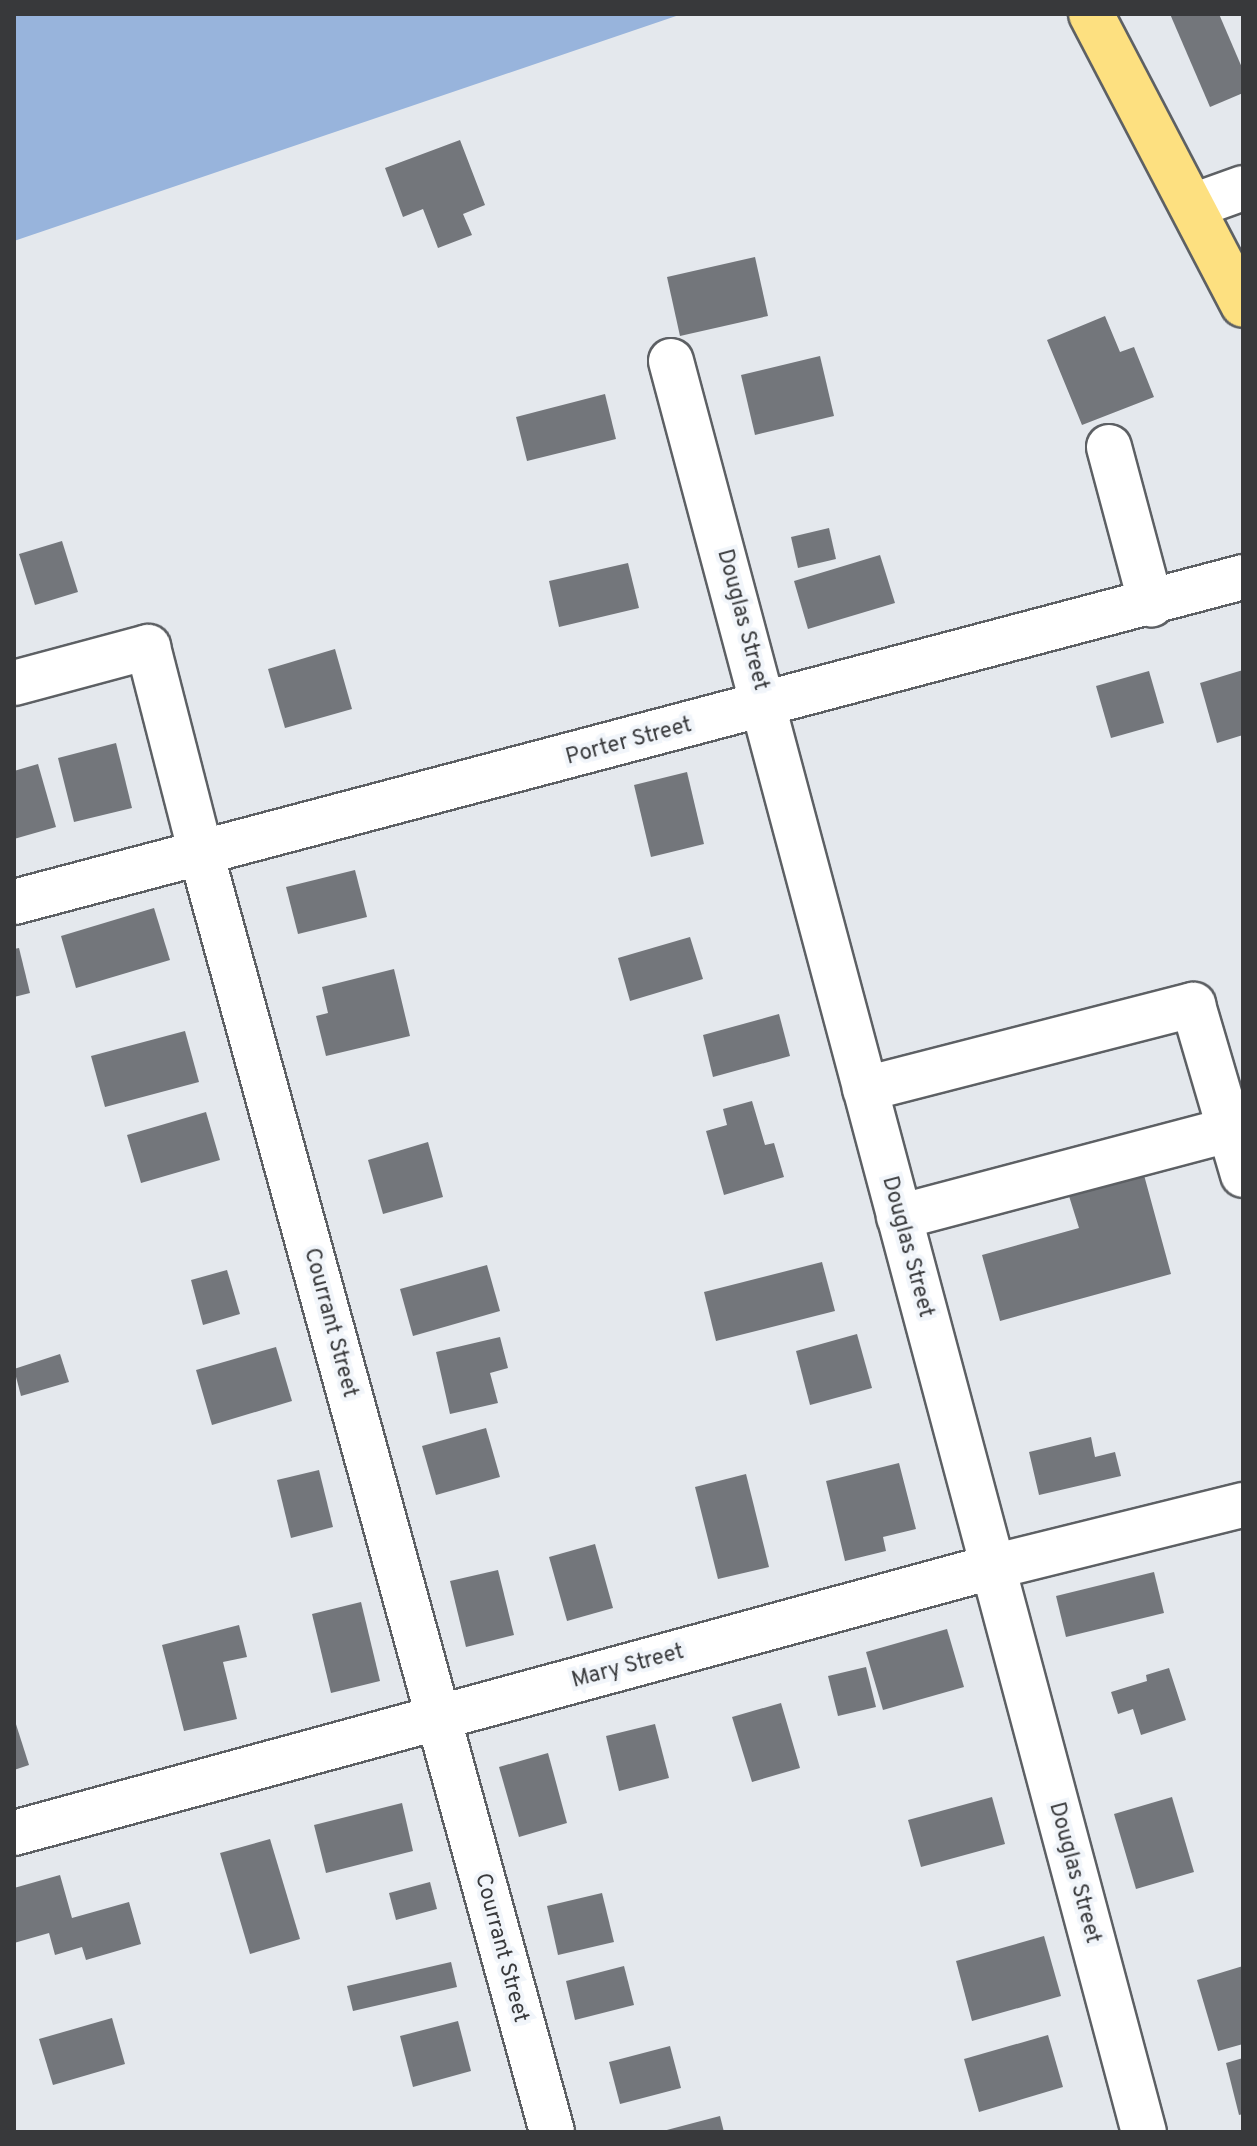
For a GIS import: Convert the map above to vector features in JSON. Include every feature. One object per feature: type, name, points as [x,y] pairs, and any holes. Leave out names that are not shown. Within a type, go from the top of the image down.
[{"type":"main road","points":[[1091,14],[1243,305]]},
{"type":"street","points":[[1193,206],[1243,188]]},
{"type":"street","name":"Douglas Street","points":[[671,361],[1144,2132]]},
{"type":"street","points":[[1109,447],[1151,604]]},
{"type":"street","name":"Porter Street","points":[[14,902],[1151,604],[1243,577]]},
{"type":"street","name":"Courrant Street","points":[[14,683],[148,647],[201,853],[552,2132]]},
{"type":"street","points":[[865,1089],[1193,1005],[1243,1175]]},
{"type":"street","points":[[899,1217],[1231,1129]]},
{"type":"street","name":"Mary Street","points":[[14,1833],[992,1567],[1243,1505]]},
{"type":"shaded area","points":[[14,14],[682,14],[14,241]]},
{"type":"building","points":[[1170,14],[1219,14],[1243,70],[1243,93],[1210,107]]},
{"type":"building","points":[[460,140],[485,205],[463,214],[472,235],[438,248],[423,209],[403,217],[385,168]]},
{"type":"building","points":[[755,257],[768,316],[680,336],[667,277]]},
{"type":"building","points":[[1105,316],[1120,352],[1134,347],[1154,397],[1082,425],[1047,340]]},
{"type":"building","points":[[820,356],[834,416],[755,435],[741,375]]},
{"type":"building","points":[[605,394],[616,439],[527,461],[516,417]]},
{"type":"building","points":[[829,528],[836,559],[798,568],[791,537]]},
{"type":"building","points":[[62,541],[78,592],[35,605],[19,554]]},
{"type":"building","points":[[880,555],[895,603],[808,629],[794,581]]},
{"type":"building","points":[[628,563],[639,608],[559,627],[549,581]]},
{"type":"building","points":[[335,649],[352,709],[285,728],[268,669]]},
{"type":"building","points":[[1243,670],[1243,735],[1217,743],[1200,683]]},
{"type":"building","points":[[1149,671],[1164,723],[1111,738],[1096,686]]},
{"type":"building","points":[[116,743],[132,808],[74,822],[58,758]]},
{"type":"building","points":[[38,764],[56,827],[14,839],[14,771]]},
{"type":"building","points":[[687,772],[704,844],[651,857],[634,785]]},
{"type":"building","points":[[355,870],[367,917],[298,934],[286,887]]},
{"type":"building","points":[[154,908],[170,960],[76,988],[61,936]]},
{"type":"building","points":[[690,937],[703,979],[630,1001],[618,958]]},
{"type":"building","points":[[19,948],[30,993],[14,997],[14,949]]},
{"type":"building","points":[[394,969],[410,1036],[326,1056],[316,1016],[328,1013],[322,987]]},
{"type":"building","points":[[779,1014],[790,1056],[713,1077],[703,1035]]},
{"type":"building","points":[[185,1031],[199,1082],[105,1107],[91,1056]]},
{"type":"building","points":[[752,1101],[765,1145],[774,1143],[784,1177],[724,1195],[706,1131],[727,1125],[723,1109]]},
{"type":"building","points":[[206,1112],[220,1160],[141,1183],[127,1135]]},
{"type":"building","points":[[428,1142],[443,1197],[383,1214],[368,1160]]},
{"type":"building","points":[[1144,1175],[1171,1274],[1000,1321],[982,1255],[1079,1228],[1069,1196]]},
{"type":"building","points":[[822,1262],[835,1311],[716,1341],[704,1292]]},
{"type":"building","points":[[487,1265],[500,1311],[413,1336],[400,1289]]},
{"type":"building","points":[[227,1270],[240,1314],[203,1325],[191,1280]]},
{"type":"building","points":[[857,1334],[872,1388],[810,1405],[796,1351]]},
{"type":"building","points":[[500,1337],[508,1368],[490,1373],[498,1403],[450,1414],[436,1352]]},
{"type":"building","points":[[276,1347],[292,1401],[212,1425],[196,1370]]},
{"type":"building","points":[[60,1354],[69,1382],[21,1396],[14,1369]]},
{"type":"building","points":[[486,1428],[500,1477],[436,1495],[422,1446]]},
{"type":"building","points":[[1091,1437],[1095,1457],[1115,1452],[1121,1476],[1039,1495],[1029,1452]]},
{"type":"building","points":[[899,1463],[916,1529],[883,1537],[886,1551],[845,1561],[826,1481]]},
{"type":"building","points":[[319,1470],[333,1527],[291,1538],[277,1480]]},
{"type":"building","points":[[746,1474],[769,1567],[718,1579],[695,1487]]},
{"type":"building","points":[[595,1544],[613,1608],[567,1621],[549,1557]]},
{"type":"building","points":[[498,1570],[514,1635],[466,1647],[450,1581]]},
{"type":"building","points":[[1154,1572],[1164,1613],[1066,1637],[1056,1596]]},
{"type":"building","points":[[361,1602],[380,1681],[331,1693],[312,1614]]},
{"type":"building","points":[[239,1625],[247,1657],[223,1662],[237,1719],[184,1731],[162,1645]]},
{"type":"building","points":[[947,1629],[964,1687],[883,1710],[866,1652]]},
{"type":"building","points":[[866,1667],[876,1707],[838,1716],[828,1676]]},
{"type":"building","points":[[1169,1668],[1186,1720],[1141,1735],[1133,1709],[1118,1714],[1111,1692],[1147,1681],[1146,1675]]},
{"type":"building","points":[[781,1703],[800,1768],[752,1782],[732,1717]]},
{"type":"building","points":[[14,1718],[29,1765],[14,1770]]},
{"type":"building","points":[[655,1724],[669,1778],[619,1791],[606,1736]]},
{"type":"building","points":[[548,1753],[567,1823],[519,1837],[499,1767]]},
{"type":"building","points":[[992,1797],[1005,1844],[921,1867],[908,1820]]},
{"type":"building","points":[[1172,1797],[1194,1872],[1136,1889],[1114,1814]]},
{"type":"building","points":[[402,1803],[413,1851],[326,1873],[314,1825]]},
{"type":"building","points":[[270,1839],[300,1939],[250,1954],[220,1853]]},
{"type":"building","points":[[60,1875],[72,1918],[129,1902],[141,1944],[86,1960],[82,1947],[55,1955],[49,1933],[14,1943],[14,1888]]},
{"type":"building","points":[[430,1882],[437,1909],[396,1920],[389,1893]]},
{"type":"building","points":[[602,1893],[614,1942],[558,1955],[547,1906]]},
{"type":"building","points":[[1044,1936],[1061,1996],[972,2021],[956,1961]]},
{"type":"building","points":[[451,1962],[457,1987],[353,2011],[347,1986]]},
{"type":"building","points":[[624,1966],[634,2005],[575,2020],[566,1981]]},
{"type":"building","points":[[1243,1966],[1243,2044],[1218,2051],[1197,1980]]},
{"type":"building","points":[[112,2018],[125,2064],[53,2085],[39,2039]]},
{"type":"building","points":[[458,2021],[471,2071],[413,2087],[400,2036]]},
{"type":"building","points":[[1048,2035],[1063,2087],[979,2112],[964,2059]]},
{"type":"building","points":[[670,2046],[681,2088],[620,2104],[609,2062]]},
{"type":"building","points":[[1243,2058],[1243,2114],[1239,2115],[1226,2063]]},
{"type":"building","points":[[720,2116],[724,2132],[663,2132],[663,2131]]}]
